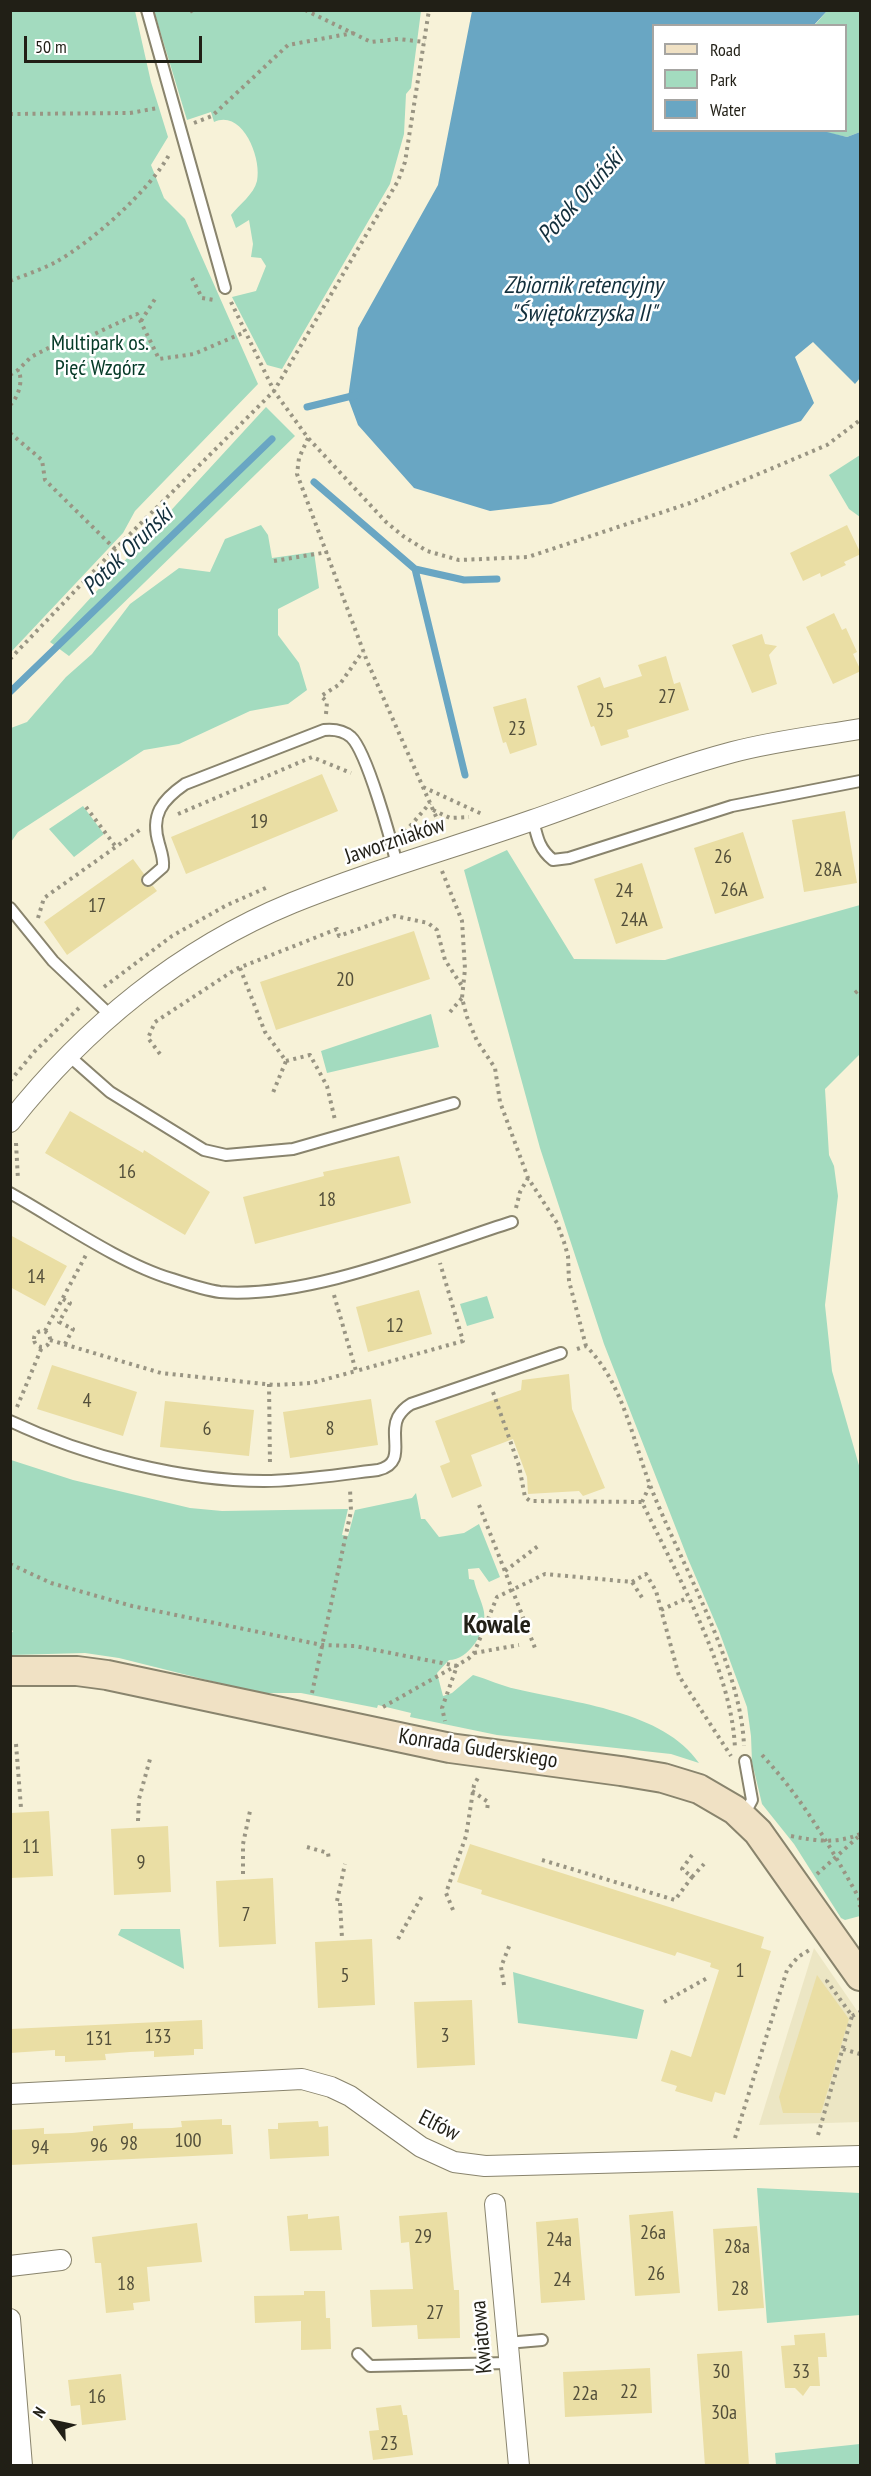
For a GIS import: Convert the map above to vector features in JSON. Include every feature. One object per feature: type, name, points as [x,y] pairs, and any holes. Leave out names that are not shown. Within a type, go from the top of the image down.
[{"type":"street","name":"Jaworzniaków","points":[[15,1129],[37,1088],[110,1015],[166,972],[247,924],[292,903],[397,865],[734,751],[861,729]]},
{"type":"street","name":"Konrada Guderskiego","points":[[10,1671],[77,1671],[107,1675],[484,1754],[663,1778],[699,1790],[742,1816],[758,1832],[859,1972]]},
{"type":"street","name":"Elfów","points":[[10,2094],[302,2079],[331,2087],[350,2096],[421,2147],[454,2162],[485,2166],[861,2156]]},
{"type":"street","name":"Kwiatowa","points":[[495,2204],[519,2466]]},
{"type":"street","points":[[10,2266],[61,2260]]},
{"type":"street","points":[[10,2319],[22,2466]]},
{"type":"lane","points":[[147,10],[225,288]]},
{"type":"lane","points":[[148,880],[162,871],[164,863],[155,825],[161,804],[186,784],[324,730],[336,729],[351,738],[357,746],[372,784],[397,865]]},
{"type":"lane","points":[[534,820],[538,844],[553,860],[568,858],[732,806],[861,781]]},
{"type":"lane","points":[[10,908],[53,961],[110,1015]]},
{"type":"lane","points":[[68,1055],[110,1092],[204,1150],[226,1155],[263,1154],[339,1136],[454,1104]]},
{"type":"lane","points":[[12,1194],[122,1256],[169,1279],[218,1292],[255,1292],[330,1280],[512,1222]]},
{"type":"lane","points":[[11,1421],[43,1436],[142,1464],[219,1479],[270,1481],[385,1468],[394,1458],[397,1450],[396,1422],[404,1409],[418,1400],[561,1353]]},
{"type":"lane","points":[[742,1816],[752,1800],[745,1761]]},
{"type":"lane","points":[[507,2343],[542,2340]]},
{"type":"lane","points":[[358,2354],[370,2366],[508,2363]]},
{"type":"path","points":[[305,10],[371,42],[399,39],[425,42]]},
{"type":"path","points":[[10,659],[115,549],[274,390],[398,181],[405,162],[429,10]]},
{"type":"path","points":[[212,116],[288,45],[353,33]]},
{"type":"path","points":[[10,114],[130,113],[174,105]]},
{"type":"path","points":[[10,281],[55,262],[131,202],[165,162],[181,134]]},
{"type":"path","points":[[225,288],[244,332],[274,390],[308,438],[386,522],[403,536],[427,550],[459,560],[528,557],[690,503],[826,445],[861,420]]},
{"type":"path","points":[[140,322],[155,299]]},
{"type":"path","points":[[10,375],[31,357],[68,338],[88,336],[137,314],[159,359],[194,354],[244,332]]},
{"type":"path","points":[[10,405],[16,399],[21,375],[18,370]]},
{"type":"path","points":[[10,434],[42,460],[45,480],[115,549]]},
{"type":"path","points":[[308,438],[299,458],[297,474],[363,651],[449,848]]},
{"type":"path","points":[[274,561],[328,552]]},
{"type":"path","points":[[327,702],[321,696],[340,684],[363,651]]},
{"type":"path","points":[[28,930],[38,920],[45,898],[144,827],[155,825],[312,757],[355,775]]},
{"type":"path","points":[[422,786],[484,816],[450,818],[432,809]]},
{"type":"path","points":[[401,836],[430,803]]},
{"type":"path","points":[[86,807],[116,847]]},
{"type":"path","points":[[434,870],[443,867],[441,872],[462,921],[465,949],[462,998],[477,1041],[495,1068],[500,1102],[528,1178],[556,1223],[564,1242],[568,1256],[569,1281],[586,1347],[604,1364],[632,1429],[650,1485],[735,1689],[745,1761]]},
{"type":"path","points":[[160,1054],[148,1038],[155,1022],[240,968],[337,929],[339,936],[395,916],[433,926],[445,960],[463,987]]},
{"type":"path","points":[[240,968],[266,1032],[286,1061]]},
{"type":"path","points":[[855,993],[861,989]]},
{"type":"path","points":[[450,1012],[462,998]]},
{"type":"path","points":[[286,1061],[310,1055],[327,1086],[339,1136]]},
{"type":"path","points":[[272,1095],[286,1061]]},
{"type":"path","points":[[12,1194],[19,1182],[15,1129]]},
{"type":"path","points":[[512,1222],[520,1192],[528,1178]]},
{"type":"path","points":[[42,1347],[34,1338],[37,1333],[45,1331],[71,1287],[84,1259]]},
{"type":"path","points":[[45,1331],[50,1340],[161,1373],[269,1384],[312,1383],[463,1341],[444,1274]]},
{"type":"path","points":[[330,1280],[344,1337],[356,1371]]},
{"type":"path","points":[[63,1299],[70,1303],[59,1322],[73,1329],[65,1344]]},
{"type":"path","points":[[11,1421],[42,1347],[50,1340]]},
{"type":"path","points":[[561,1353],[586,1347]]},
{"type":"path","points":[[488,1377],[519,1466],[525,1497],[537,1502],[642,1502]]},
{"type":"path","points":[[269,1384],[270,1460]]},
{"type":"path","points":[[642,1502],[650,1485]]},
{"type":"path","points":[[474,1653],[497,1597],[545,1574],[633,1582],[646,1574],[656,1590],[679,1676],[735,1763],[735,1736],[716,1666],[642,1502]]},
{"type":"path","points":[[479,1505],[535,1648]]},
{"type":"path","points":[[311,1697],[351,1511]]},
{"type":"path","points":[[505,1571],[538,1546]]},
{"type":"path","points":[[10,1563],[51,1583],[132,1606],[322,1645],[355,1646],[457,1666]]},
{"type":"path","points":[[633,1582],[643,1599]]},
{"type":"path","points":[[661,1610],[687,1598]]},
{"type":"path","points":[[374,1712],[457,1666],[474,1653],[519,1645]]},
{"type":"path","points":[[448,1730],[442,1708],[457,1666]]},
{"type":"path","points":[[735,1736],[762,1756],[797,1796],[828,1842],[859,1898],[861,1906]]},
{"type":"path","points":[[16,1744],[21,1808]]},
{"type":"path","points":[[138,1821],[139,1799],[150,1760]]},
{"type":"path","points":[[453,1910],[446,1893],[466,1836],[472,1791],[480,1776]]},
{"type":"path","points":[[472,1791],[488,1802],[487,1811]]},
{"type":"path","points":[[243,1874],[243,1844],[250,1811]]},
{"type":"path","points":[[783,1834],[828,1842],[843,1841],[861,1835]]},
{"type":"path","points":[[812,1878],[861,1835]]},
{"type":"path","points":[[307,1847],[328,1852],[329,1860]]},
{"type":"path","points":[[692,1855],[682,1869],[693,1877]]},
{"type":"path","points":[[542,1860],[675,1900],[704,1864]]},
{"type":"path","points":[[342,1938],[338,1902],[345,1864]]},
{"type":"path","points":[[398,1939],[422,1896]]},
{"type":"path","points":[[504,1985],[501,1967],[510,1944]]},
{"type":"path","points":[[735,2139],[788,1970],[798,1957],[819,1944]]},
{"type":"path","points":[[664,2002],[709,1977]]},
{"type":"path","points":[[826,1981],[852,2016]]},
{"type":"path","points":[[852,2016],[861,2012]]},
{"type":"path","points":[[818,2135],[852,2016]]},
{"type":"path","points":[[843,2049],[861,2054]]},
{"type":"shaded area","points":[[814,1948],[860,2015],[860,2122],[759,2125]]},
{"type":"green space","name":"Multipark os. Pięć Wzgórz","points":[[11,10],[135,11],[151,82],[168,137],[151,165],[164,198],[185,219],[258,384],[135,511],[123,533],[11,652]]},
{"type":"green space","points":[[154,11],[421,11],[411,88],[406,94],[404,134],[390,184],[282,369],[267,365],[232,297],[256,291],[266,266],[261,258],[251,257],[253,244],[249,220],[236,228],[231,215],[250,195],[257,181],[258,172],[253,149],[242,129],[224,120],[214,122],[211,112],[187,120]]},
{"type":"green space","points":[[827,11],[860,11],[860,132],[847,137],[824,132],[847,132],[847,24],[816,24]]},
{"type":"green space","points":[[266,407],[295,436],[69,656],[50,642]]},
{"type":"green space","points":[[860,455],[860,517],[849,509],[829,475]]},
{"type":"green space","points":[[261,525],[268,535],[272,558],[314,552],[319,588],[278,609],[278,635],[299,663],[307,690],[288,704],[250,711],[179,744],[144,750],[18,832],[11,842],[11,728],[27,722],[66,677],[92,654],[130,604],[179,568],[210,572],[225,539]]},
{"type":"green space","points":[[83,806],[104,834],[74,857],[49,829]]},
{"type":"green space","points":[[507,850],[574,959],[665,960],[860,905],[860,1054],[825,1089],[829,1155],[834,1166],[838,1196],[825,1305],[832,1371],[860,1469],[860,1916],[845,1920],[841,1918],[794,1844],[762,1804],[752,1762],[747,1707],[719,1631],[688,1559],[604,1344],[540,1148],[464,870]]},
{"type":"green space","points":[[431,1014],[439,1047],[327,1073],[321,1051]]},
{"type":"green space","points":[[487,1296],[494,1318],[467,1326],[460,1304]]},
{"type":"green space","points":[[11,1460],[73,1480],[190,1508],[222,1511],[348,1509],[342,1535],[348,1536],[355,1510],[412,1498],[416,1493],[421,1519],[425,1519],[439,1537],[464,1533],[479,1524],[500,1577],[489,1582],[479,1568],[468,1569],[469,1579],[474,1580],[483,1608],[483,1628],[470,1650],[456,1659],[449,1660],[437,1673],[443,1696],[452,1693],[473,1675],[510,1688],[590,1705],[641,1720],[664,1731],[683,1745],[699,1763],[671,1754],[497,1735],[410,1717],[411,1713],[378,1705],[377,1708],[301,1693],[259,1693],[119,1658],[85,1653],[11,1655],[13,1631],[10,1629]]},
{"type":"green space","points":[[121,1929],[180,1929],[184,1969],[118,1935]]},
{"type":"green space","points":[[513,1972],[644,2010],[637,2039],[518,2023]]},
{"type":"green space","points":[[757,2188],[860,2193],[860,2315],[767,2323]]},
{"type":"green space","points":[[860,2444],[860,2465],[776,2465],[775,2453]]},
{"type":"water","name":"Zbiornik retencyjny \"Świętokrzyska II\"","points":[[472,11],[827,11],[815,24],[652,24],[652,132],[827,132],[847,137],[860,132],[860,378],[855,384],[813,342],[795,357],[814,403],[801,421],[551,504],[490,511],[414,488],[358,425],[348,398],[358,328],[438,185]]},
{"type":"building","points":[[847,525],[861,554],[844,562],[846,565],[821,577],[820,573],[803,581],[790,553]]},
{"type":"building","points":[[834,613],[842,630],[846,628],[857,652],[853,654],[861,671],[833,684],[806,627]]},
{"type":"building","points":[[762,634],[765,644],[777,646],[769,655],[777,684],[752,693],[732,645]]},
{"type":"building","points":[[666,656],[674,684],[680,682],[689,710],[627,730],[629,737],[601,746],[594,726],[591,727],[577,686],[600,677],[604,688],[642,676],[638,665]]},
{"type":"building","points":[[526,698],[537,745],[510,754],[506,742],[503,743],[493,707]]},
{"type":"building","points":[[322,774],[338,811],[186,874],[171,837]]},
{"type":"building","points":[[845,811],[857,883],[804,892],[792,820]]},
{"type":"building","points":[[743,832],[764,898],[715,914],[694,848]]},
{"type":"building","points":[[133,859],[144,874],[141,878],[142,884],[146,887],[153,886],[157,891],[67,955],[44,922]]},
{"type":"building","points":[[642,863],[663,928],[616,944],[594,879]]},
{"type":"building","points":[[414,931],[430,979],[276,1030],[260,982]]},
{"type":"building","points":[[70,1111],[143,1153],[144,1150],[210,1192],[185,1235],[45,1153]]},
{"type":"building","points":[[399,1156],[411,1203],[255,1244],[243,1197],[324,1176],[323,1172]]},
{"type":"building","points":[[10,1235],[67,1266],[45,1306],[10,1287]]},
{"type":"building","points":[[419,1290],[432,1334],[368,1352],[356,1307]]},
{"type":"building","points":[[52,1365],[137,1392],[123,1436],[37,1409]]},
{"type":"building","points":[[569,1374],[572,1409],[605,1488],[583,1496],[579,1491],[528,1494],[527,1477],[513,1439],[471,1455],[482,1486],[452,1498],[440,1466],[450,1462],[435,1421],[521,1390],[522,1380]]},
{"type":"building","points":[[371,1399],[378,1445],[290,1458],[283,1412]]},
{"type":"building","points":[[165,1401],[254,1410],[249,1456],[160,1447]]},
{"type":"building","points":[[49,1811],[53,1876],[10,1878],[10,1813]]},
{"type":"building","points":[[168,1826],[171,1892],[114,1895],[111,1829]]},
{"type":"building","points":[[470,1844],[764,1937],[761,1948],[771,1951],[725,2095],[715,2092],[712,2102],[675,2091],[677,2086],[661,2081],[671,2050],[691,2057],[719,1970],[710,1967],[711,1963],[677,1952],[675,1956],[481,1894],[482,1890],[457,1882]]},
{"type":"building","points":[[273,1878],[276,1944],[219,1947],[216,1881]]},
{"type":"building","points":[[372,1939],[375,2005],[318,2008],[315,1942]]},
{"type":"building","points":[[817,1975],[849,2019],[821,2113],[783,2113],[779,2097]]},
{"type":"building","points":[[472,2000],[475,2065],[417,2068],[414,2002]]},
{"type":"building","points":[[202,2020],[203,2049],[194,2049],[194,2055],[154,2057],[154,2051],[130,2052],[105,2054],[106,2060],[65,2062],[65,2056],[55,2056],[55,2050],[10,2053],[10,2029]]},
{"type":"building","points":[[222,2119],[222,2125],[231,2125],[233,2154],[10,2165],[10,2130],[44,2128],[44,2134],[72,2133],[93,2131],[93,2126],[133,2123],[133,2129],[172,2128],[182,2127],[181,2121]]},
{"type":"building","points":[[318,2121],[319,2127],[328,2126],[329,2156],[270,2159],[268,2129],[278,2129],[278,2123]]},
{"type":"building","points":[[673,2211],[680,2293],[635,2296],[629,2215]]},
{"type":"building","points":[[447,2212],[454,2290],[459,2290],[460,2338],[418,2339],[417,2325],[372,2327],[370,2290],[413,2289],[409,2242],[401,2243],[399,2216]]},
{"type":"building","points":[[308,2214],[308,2219],[339,2216],[342,2250],[290,2251],[287,2216]]},
{"type":"building","points":[[578,2218],[585,2300],[541,2303],[536,2222]]},
{"type":"building","points":[[197,2223],[202,2262],[147,2267],[150,2301],[133,2303],[134,2310],[106,2313],[101,2263],[95,2263],[92,2237]]},
{"type":"building","points":[[757,2226],[764,2308],[718,2311],[713,2229]]},
{"type":"building","points":[[304,2291],[325,2291],[326,2318],[330,2318],[331,2349],[301,2350],[301,2321],[255,2323],[254,2296],[304,2295]]},
{"type":"building","points":[[825,2333],[827,2357],[818,2357],[820,2386],[810,2386],[803,2396],[795,2388],[785,2388],[781,2346],[795,2345],[794,2335]]},
{"type":"building","points":[[742,2351],[749,2466],[705,2466],[697,2354]]},
{"type":"building","points":[[650,2368],[652,2413],[565,2417],[563,2372]]},
{"type":"building","points":[[121,2374],[126,2420],[82,2425],[80,2405],[71,2406],[68,2380]]},
{"type":"building","points":[[401,2405],[403,2415],[407,2415],[413,2455],[373,2460],[369,2431],[379,2430],[376,2408]]},
{"type":"waterway","name":"Potok Oruński","points":[[307,407],[356,395]]},
{"type":"waterway","name":"Potok Oruński","points":[[10,692],[272,439]]},
{"type":"waterway","points":[[314,482],[415,569],[464,580],[497,579]]},
{"type":"waterway","points":[[415,569],[465,775]]},
{"type":"district","name":"Kowale","points":[[497,1626]]}]
